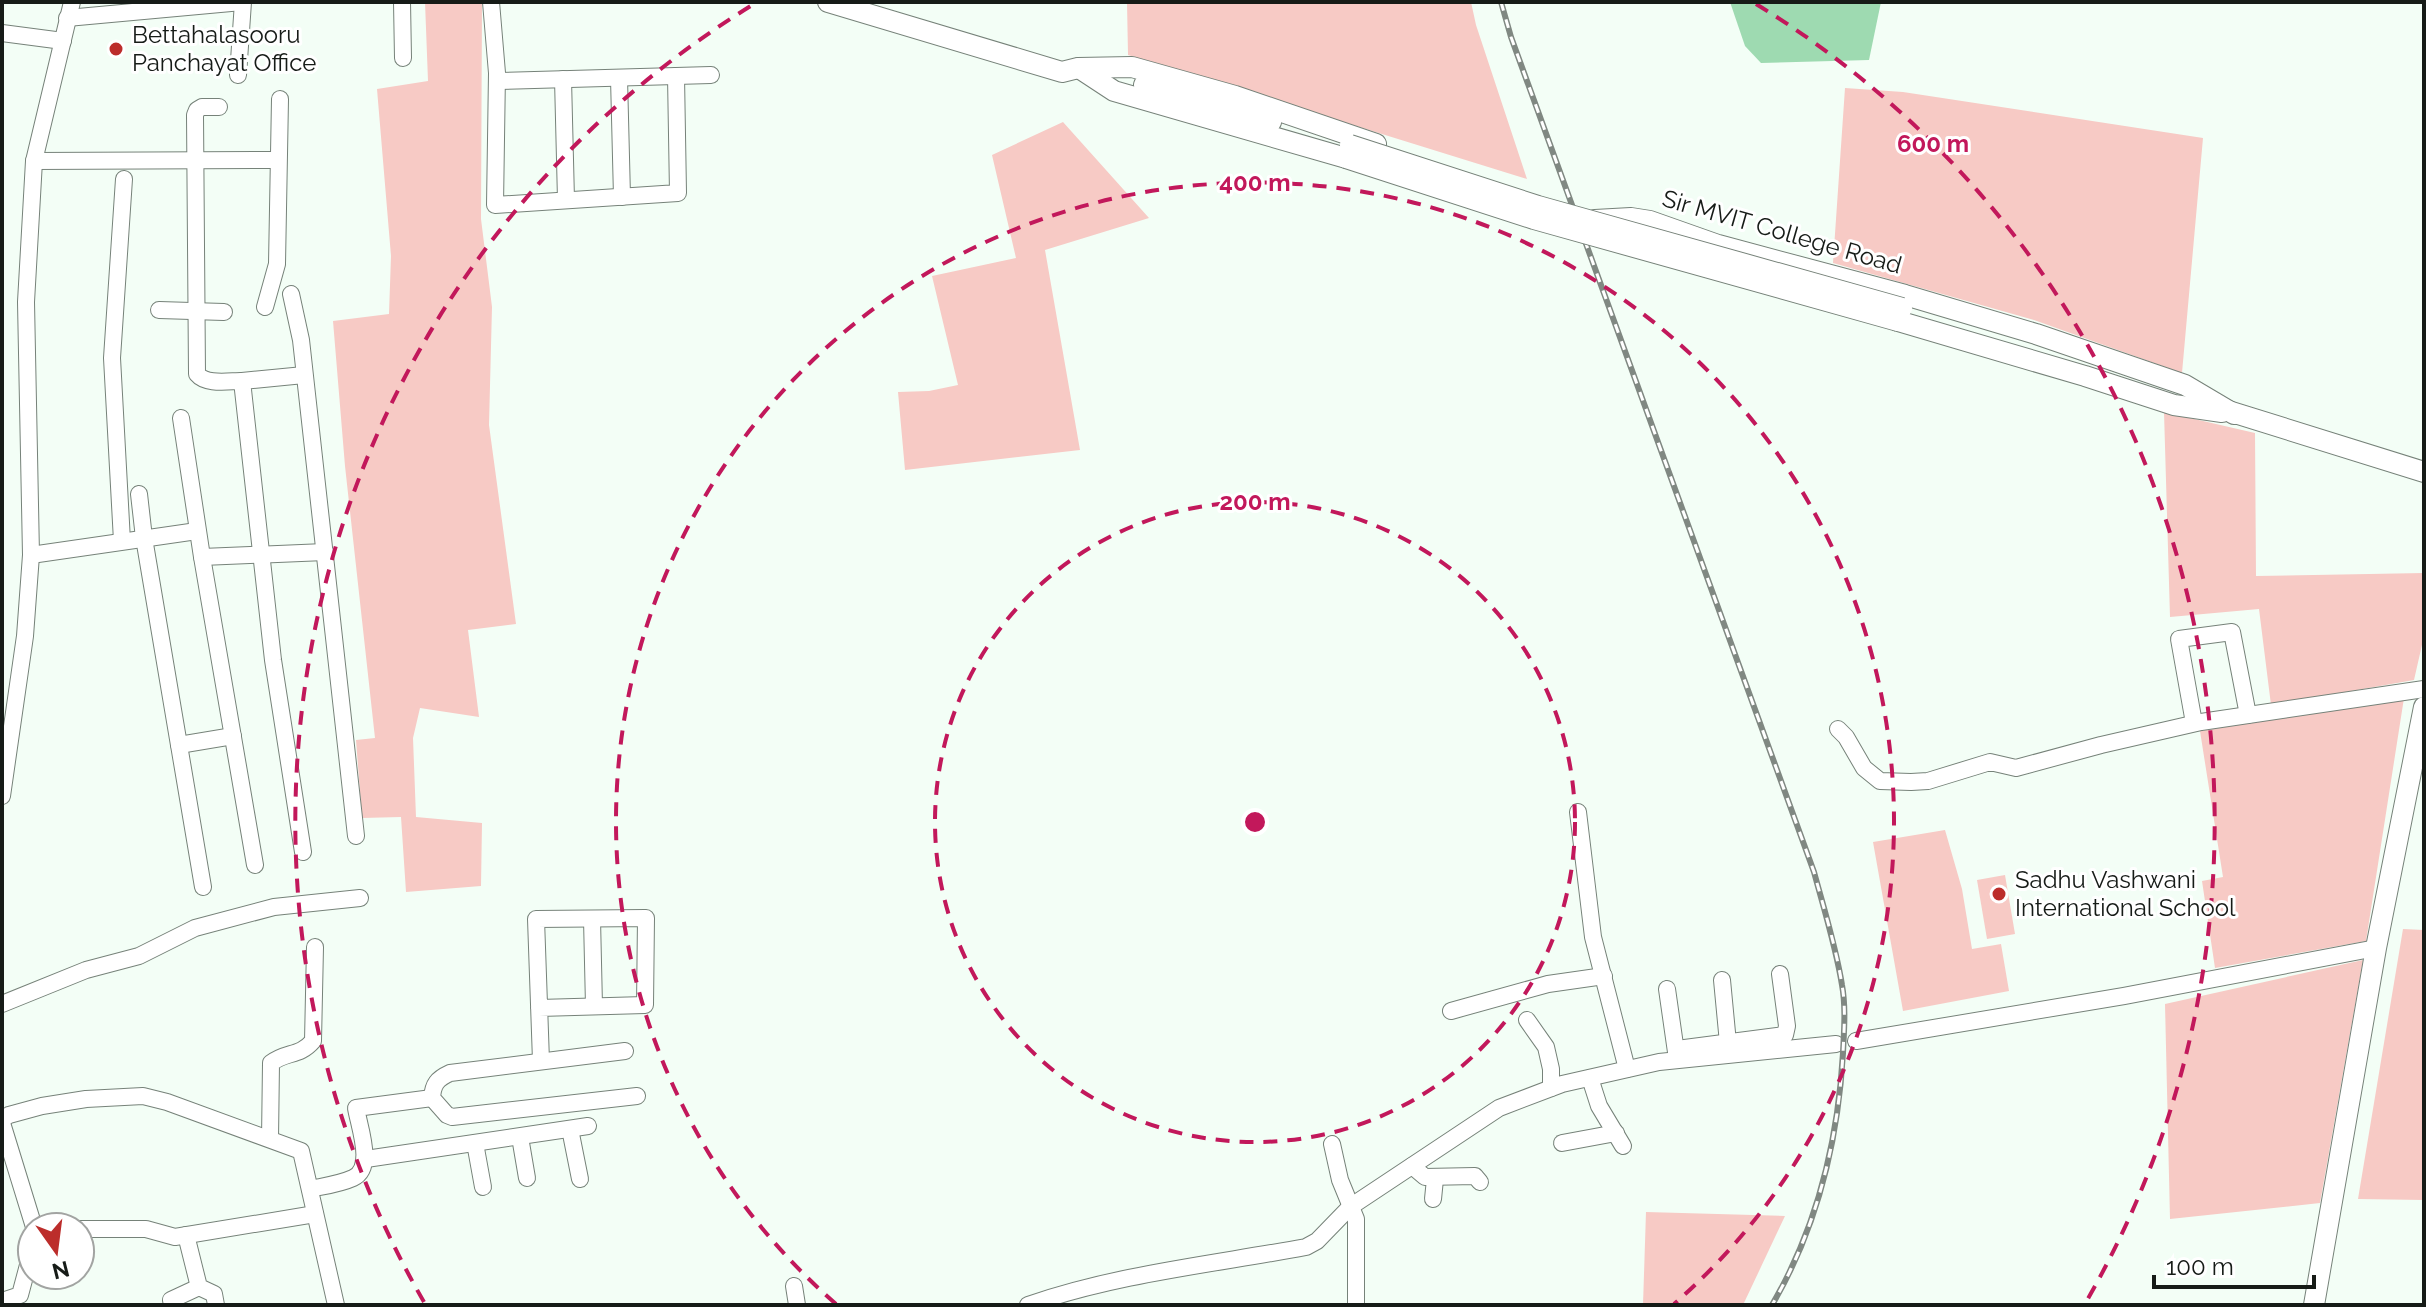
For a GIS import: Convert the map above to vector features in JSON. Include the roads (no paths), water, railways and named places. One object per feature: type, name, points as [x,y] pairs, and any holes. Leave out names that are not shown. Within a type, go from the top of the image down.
[{"type":"main road","name":"Sir MVIT College Road","points":[[828,2],[1062,72],[1078,68],[1132,67],[1249,101],[1597,220],[1631,218],[1650,221],[1718,245],[2036,334],[2185,385],[2234,414]]},
{"type":"main road","name":"Sir MVIT College Road","points":[[870,2],[1063,57],[1114,91],[1348,151],[1534,219],[1900,315],[2174,405],[2234,414],[2424,472]]},
{"type":"main road","points":[[2314,1305],[2376,948],[2424,707]]},
{"type":"street","points":[[2,796],[25,636],[31,555],[26,302],[34,161],[70,10],[243,2],[238,75]]},
{"type":"street","points":[[402,2],[403,58]]},
{"type":"street","points":[[491,2],[497,81],[495,205],[678,193],[676,76]]},
{"type":"street","points":[[2,33],[63,41]]},
{"type":"street","points":[[497,81],[711,75]]},
{"type":"street","points":[[619,78],[622,197]]},
{"type":"street","points":[[563,79],[566,200]]},
{"type":"street","points":[[265,307],[277,264],[280,99]]},
{"type":"street","points":[[219,107],[197,110],[197,374],[206,380],[242,381],[304,375]]},
{"type":"street","points":[[34,161],[278,160]]},
{"type":"street","points":[[122,541],[112,358],[124,179]]},
{"type":"street","points":[[291,294],[301,340],[356,836]]},
{"type":"street","points":[[159,310],[224,312]]},
{"type":"street","points":[[242,381],[273,660],[303,852]]},
{"type":"street","points":[[181,418],[197,531],[255,865]]},
{"type":"street","points":[[139,494],[203,887]]},
{"type":"street","points":[[31,555],[197,531]]},
{"type":"street","points":[[202,557],[325,552]]},
{"type":"street","points":[[2194,723],[2179,639],[2232,632],[2248,715]]},
{"type":"street","points":[[1838,729],[1864,768],[1880,781],[1928,781],[1990,762],[2016,768],[2194,723],[2424,689]]},
{"type":"street","points":[[179,745],[233,736]]},
{"type":"street","points":[[1578,812],[1593,937],[1627,1069]]},
{"type":"street","points":[[2,1004],[86,970],[139,956],[195,928],[274,907],[360,898]]},
{"type":"street","points":[[539,1008],[645,1005],[646,918],[536,919],[539,1008],[541,1061]]},
{"type":"street","points":[[592,919],[594,1006]]},
{"type":"street","points":[[270,1139],[271,1063],[280,1056],[304,1050],[313,1041],[315,947]]},
{"type":"street","points":[[1856,1041],[2124,996],[2376,948]]},
{"type":"street","points":[[1028,1305],[1131,1278],[1306,1247],[1317,1241],[1350,1207],[1499,1108],[1551,1088],[1676,1055],[1728,1043],[1785,1035],[1787,1026],[1780,974]]},
{"type":"street","points":[[1451,1011],[1548,984],[1604,976]]},
{"type":"street","points":[[1722,980],[1728,1043]]},
{"type":"street","points":[[1667,989],[1676,1055]]},
{"type":"street","points":[[1527,1020],[1546,1047],[1551,1088]]},
{"type":"street","points":[[1676,1055],[1836,1044]]},
{"type":"street","points":[[625,1051],[450,1073],[438,1079],[432,1098],[452,1117],[637,1096]]},
{"type":"street","points":[[1562,1143],[1619,1139],[1599,1106],[1590,1078]]},
{"type":"street","points":[[29,1211],[2,1121],[9,1115],[42,1106],[86,1099],[143,1096],[301,1151],[336,1305]]},
{"type":"street","points":[[310,1189],[355,1178],[363,1169],[366,1159],[356,1108],[432,1098]]},
{"type":"street","points":[[366,1159],[588,1126]]},
{"type":"street","points":[[570,1129],[580,1179]]},
{"type":"street","points":[[520,1137],[527,1178]]},
{"type":"street","points":[[475,1143],[483,1187]]},
{"type":"street","points":[[1332,1144],[1335,1164],[1356,1219],[1356,1305]]},
{"type":"street","points":[[1412,1166],[1425,1177],[1435,1179],[1464,1175],[1475,1176],[1480,1182]]},
{"type":"street","points":[[1433,1199],[1435,1179]]},
{"type":"street","points":[[96,1229],[146,1229],[175,1237],[315,1214]]},
{"type":"street","points":[[186,1235],[199,1287]]},
{"type":"street","points":[[794,1286],[797,1305]]},
{"type":"street","points":[[172,1305],[171,1300],[199,1287],[214,1294],[216,1305]]},
{"type":"street","points":[[2,1301],[21,1300]]},
{"type":"railway","points":[[1501,2],[1511,37],[1814,872],[1839,971],[1844,1002],[1843,1053],[1830,1151],[1813,1215],[1788,1276],[1772,1305]]},
{"type":"place","name":"Bettahalasooru Panchayat Office","points":[[116,49]]},
{"type":"place","name":"Sadhu Vashwani International School","points":[[1999,894]]}]
